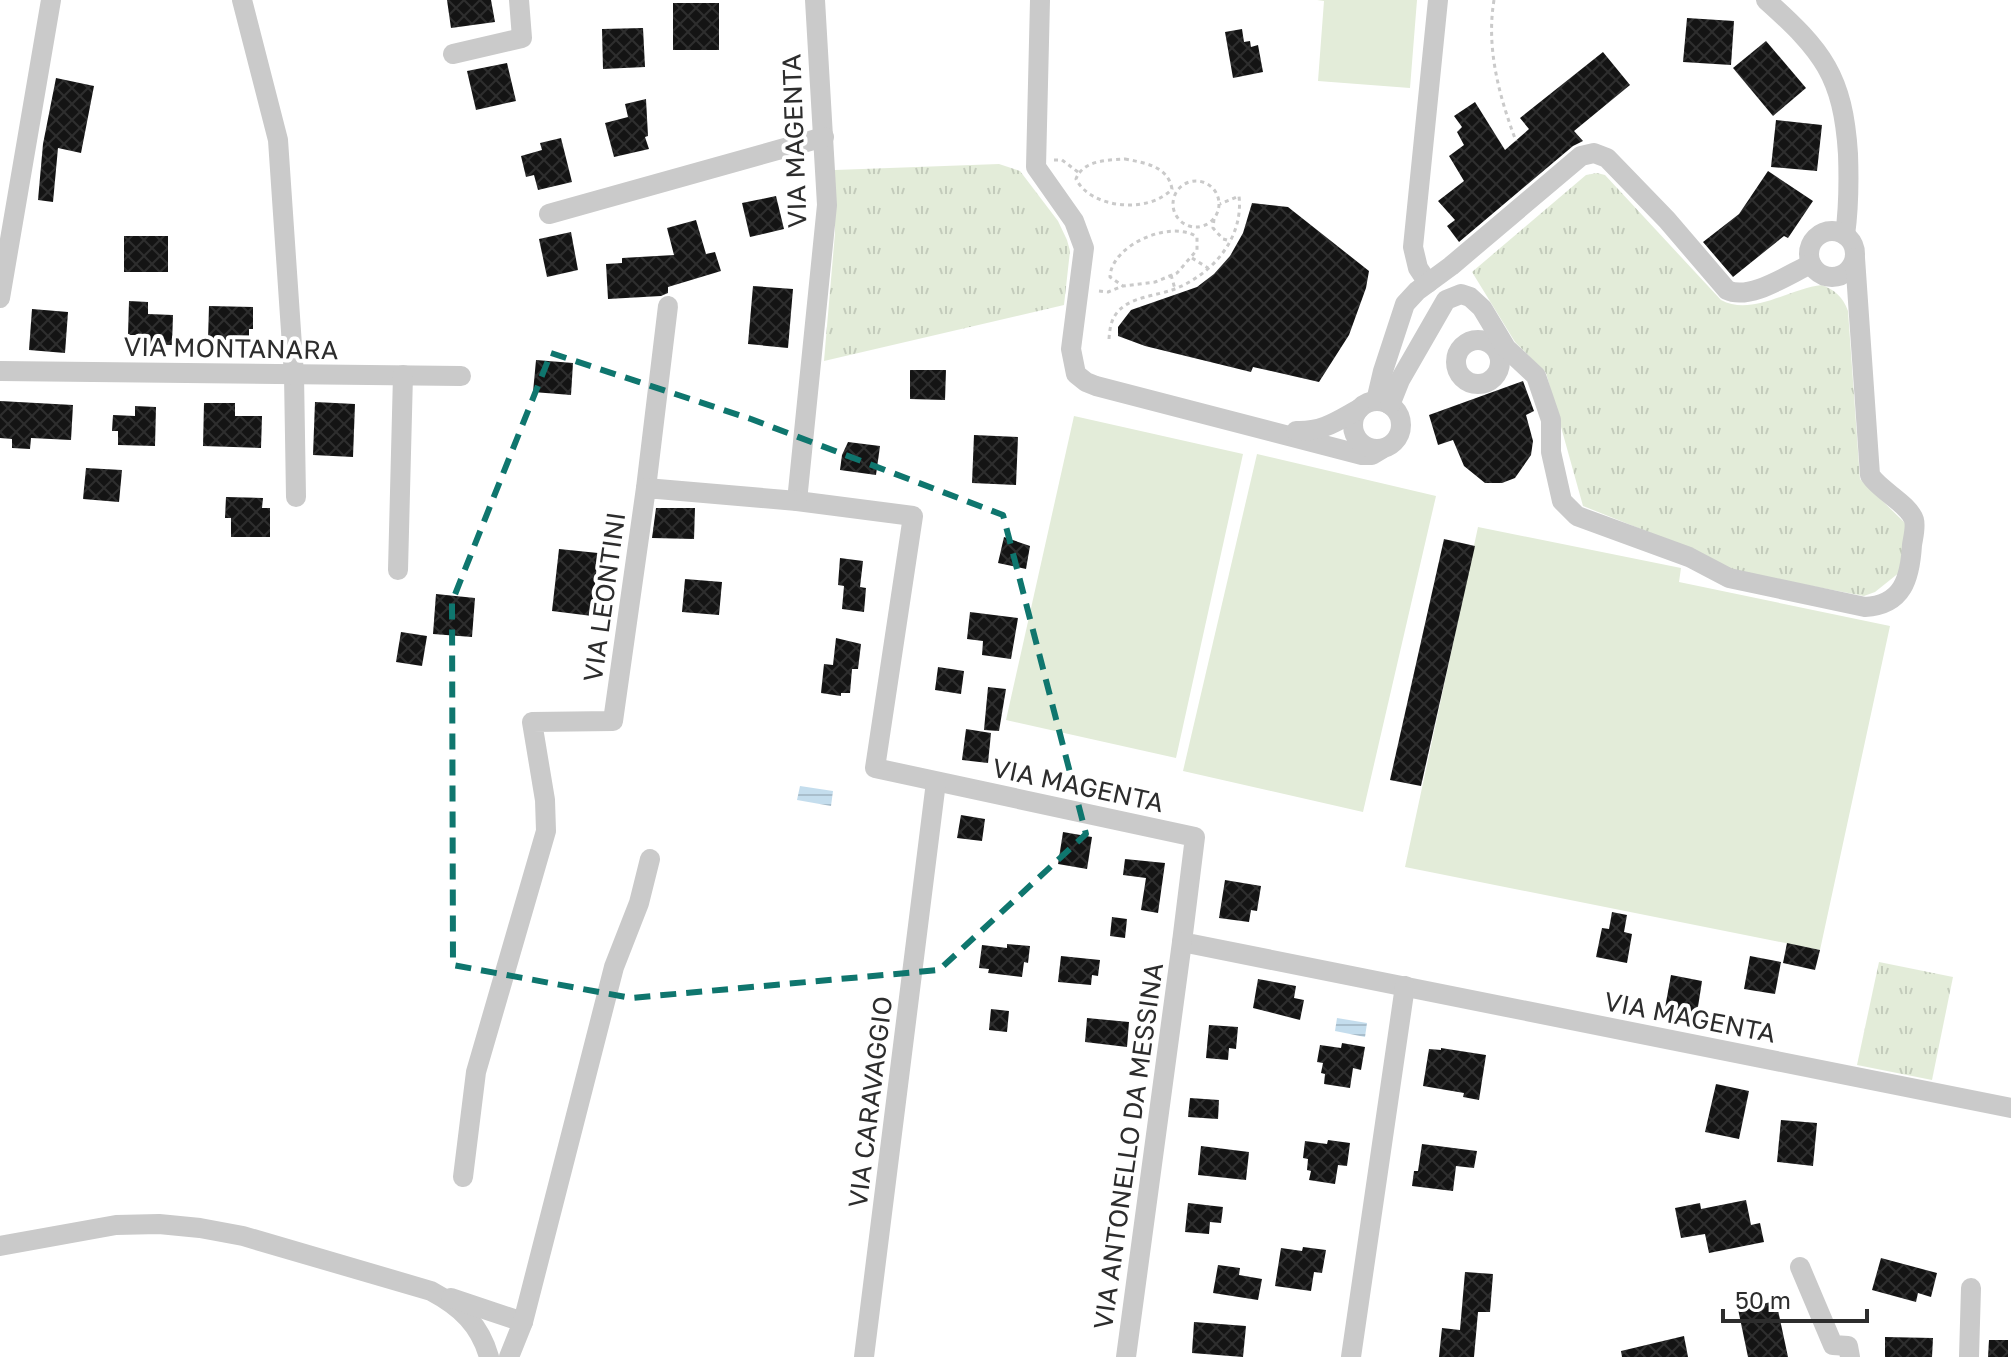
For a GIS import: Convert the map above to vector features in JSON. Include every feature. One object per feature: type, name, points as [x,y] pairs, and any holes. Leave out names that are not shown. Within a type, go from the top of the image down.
[{"type":"street","points":[[0,298],[51,0]]},
{"type":"street","points":[[242,0],[278,140],[294,375],[296,497]]},
{"type":"street","points":[[453,54],[522,38],[519,0]]},
{"type":"street","name":"VIA MAGENTA","points":[[815,0],[827,205],[797,501],[913,516],[875,768],[1195,837],[1182,942],[2011,1108]]},
{"type":"street","points":[[1040,0],[1036,167],[1074,221],[1084,248],[1072,362],[1076,374],[1086,382],[1362,455],[1372,455],[1394,442],[1401,429],[1399,415],[1375,405],[1319,430],[1268,429]]},
{"type":"street","points":[[1428,283],[1418,268],[1413,247],[1438,0]]},
{"type":"street","points":[[1766,0],[1801,31],[1832,76],[1840,95],[1845,114],[1850,201],[1845,235]]},
{"type":"street","points":[[549,214],[824,137]]},
{"type":"street","points":[[1375,405],[1405,304],[1581,156],[1594,153],[1607,158],[1667,220],[1727,290],[1749,293],[1811,264]]},
{"type":"street","points":[[1382,449],[1368,448],[1357,439],[1353,421],[1375,405],[1400,380],[1446,300],[1461,294],[1470,297],[1482,308],[1502,349],[1536,376],[1551,420],[1551,452],[1562,501],[1577,516],[1689,557],[1729,578],[1865,607],[1882,606],[1907,581],[1914,520],[1870,475],[1860,318],[1853,245],[1845,235],[1831,231],[1815,238],[1809,251],[1811,264],[1847,293],[1860,318]]},
{"type":"street","points":[[1828,277],[1846,273],[1855,258]]},
{"type":"street","points":[[646,488],[668,306]]},
{"type":"street","name":"VIA MONTANARA","points":[[0,371],[461,376]]},
{"type":"street","points":[[398,570],[403,375]]},
{"type":"street","name":"VIA LEONTINI","points":[[463,1177],[476,1072],[546,831],[545,800],[532,722],[613,721],[646,488],[797,501]]},
{"type":"street","name":"VIA CARAVAGGIO","points":[[864,1357],[936,782]]},
{"type":"street","points":[[509,1357],[523,1322],[614,967],[639,903],[650,859]]},
{"type":"street","name":"VIA ANTONELLO DA MESSINA","points":[[1126,1357],[1182,942]]},
{"type":"street","points":[[1351,1357],[1405,986]]},
{"type":"street","points":[[0,1246],[116,1225],[159,1224],[200,1228],[243,1236],[431,1291],[523,1322]]},
{"type":"street","points":[[1800,1267],[1833,1345],[1848,1346],[1850,1357]]},
{"type":"street","points":[[1969,1357],[1971,1288]]},
{"type":"street","points":[[431,1291],[454,1303],[472,1321],[482,1336],[489,1357]]},
{"type":"path","points":[[1494,0],[1495,74],[1516,141]]},
{"type":"path","points":[[1214,219],[1200,227],[1182,223],[1177,217],[1173,191],[1166,173],[1151,165],[1125,159],[1086,166],[1078,172],[1076,179],[1081,189],[1091,196],[1125,205],[1143,204],[1166,195],[1173,191],[1189,182],[1205,182],[1217,193],[1220,204],[1213,228],[1218,235],[1231,241]]},
{"type":"path","points":[[1109,339],[1110,324],[1126,305],[1175,289],[1208,268],[1231,241],[1241,214],[1239,196],[1220,204]]},
{"type":"path","points":[[1190,233],[1192,227]]},
{"type":"path","points":[[1080,288],[1108,292],[1123,286],[1155,282],[1171,275],[1192,258],[1198,245],[1197,237],[1172,231],[1134,244],[1110,268],[1110,277],[1123,286]]},
{"type":"path","points":[[1192,258],[1208,268]]},
{"type":"path","points":[[1171,275],[1175,289]]},
{"type":"highlighted area","points":[[551,353],[751,419],[1003,515],[1086,834],[939,970],[631,998],[453,965],[452,602]]},
{"type":"green space","points":[[1317,0],[1417,0],[1410,88],[1318,81],[1324,1]]},
{"type":"green space","points":[[999,164],[1020,171],[1058,221],[1067,240],[1070,251],[1064,305],[824,361],[835,233],[835,170]]},
{"type":"green space","points":[[1586,175],[1605,175],[1721,300],[1733,304],[1758,304],[1822,285],[1835,292],[1844,302],[1848,311],[1860,479],[1906,524],[1900,572],[1875,592],[1864,596],[1734,571],[1696,551],[1583,506],[1546,373],[1515,342],[1472,272]]},
{"type":"green space","points":[[1074,416],[1243,454],[1176,758],[1006,720]]},
{"type":"green space","points":[[1257,454],[1436,496],[1363,812],[1183,771]]},
{"type":"green space","points":[[1478,527],[1681,568],[1679,582],[1890,626],[1820,950],[1405,867]]},
{"type":"green space","points":[[1879,962],[1953,977],[1932,1080],[1857,1065]]},
{"type":"water","points":[[800,786],[833,791],[831,806],[797,800]]},
{"type":"water","points":[[1337,1018],[1367,1023],[1365,1037],[1335,1031]]},
{"type":"building","points":[[447,0],[491,0],[495,22],[451,28]]},
{"type":"building","points":[[673,3],[719,3],[719,50],[673,50]]},
{"type":"building","points":[[1687,18],[1734,21],[1731,65],[1683,62]]},
{"type":"building","points":[[643,28],[645,67],[603,69],[602,29]]},
{"type":"building","points":[[1242,29],[1244,42],[1250,41],[1251,47],[1258,45],[1263,72],[1233,78],[1225,32]]},
{"type":"building","points":[[1766,41],[1806,88],[1773,116],[1733,68]]},
{"type":"building","points":[[1603,52],[1630,85],[1574,131],[1583,141],[1573,146],[1459,242],[1447,226],[1455,220],[1438,201],[1464,181],[1449,156],[1464,145],[1457,132],[1462,127],[1454,116],[1475,102],[1505,150],[1529,129],[1520,118]]},
{"type":"building","points":[[507,63],[516,101],[476,110],[467,71]]},
{"type":"building","points":[[56,78],[94,86],[81,153],[58,148],[53,202],[38,200],[43,144]]},
{"type":"building","points":[[646,99],[648,136],[645,137],[649,149],[614,157],[605,123],[628,117],[625,104]]},
{"type":"building","points":[[1776,120],[1822,125],[1817,171],[1771,167]]},
{"type":"building","points":[[561,138],[572,182],[538,190],[534,175],[526,177],[521,156],[542,150],[540,143]]},
{"type":"building","points":[[1768,171],[1813,201],[1788,238],[1784,236],[1733,277],[1703,242],[1739,214]]},
{"type":"building","points":[[776,196],[784,229],[750,237],[742,203]]},
{"type":"building","points":[[1252,203],[1288,207],[1369,271],[1349,335],[1319,382],[1253,367],[1251,372],[1145,346],[1118,336],[1118,327],[1131,310],[1197,287],[1214,274],[1230,256],[1243,233]]},
{"type":"building","points":[[696,220],[706,254],[715,252],[721,271],[668,287],[668,293],[661,296],[608,299],[606,264],[622,263],[622,258],[674,255],[667,228]]},
{"type":"building","points":[[571,232],[578,270],[547,277],[539,239]]},
{"type":"building","points":[[124,236],[168,236],[168,272],[124,272]]},
{"type":"building","points":[[753,286],[793,289],[788,348],[748,344]]},
{"type":"building","points":[[129,301],[148,302],[148,314],[173,315],[172,345],[141,345],[141,335],[128,335]]},
{"type":"building","points":[[209,306],[253,307],[253,329],[249,329],[249,341],[208,340]]},
{"type":"building","points":[[32,309],[68,312],[65,353],[29,350]]},
{"type":"building","points":[[536,360],[573,363],[571,395],[533,392]]},
{"type":"building","points":[[910,370],[946,370],[945,400],[910,399]]},
{"type":"building","points":[[1523,381],[1534,411],[1526,415],[1533,441],[1531,455],[1515,478],[1502,483],[1485,483],[1464,466],[1453,440],[1438,445],[1429,415]]},
{"type":"building","points":[[0,401],[73,405],[71,440],[31,438],[30,449],[12,448],[12,439],[0,438]]},
{"type":"building","points":[[315,402],[355,404],[353,457],[313,455]]},
{"type":"building","points":[[204,403],[235,403],[235,416],[262,416],[261,448],[203,446]]},
{"type":"building","points":[[135,406],[156,407],[155,446],[118,445],[118,431],[112,431],[113,415],[135,416]]},
{"type":"building","points":[[974,435],[1018,437],[1016,485],[972,483]]},
{"type":"building","points":[[848,442],[880,446],[876,475],[840,470]]},
{"type":"building","points":[[86,468],[122,470],[119,502],[83,499]]},
{"type":"building","points":[[226,497],[263,498],[262,508],[270,508],[270,537],[231,537],[231,518],[225,518]]},
{"type":"building","points":[[656,508],[695,508],[694,539],[652,538]]},
{"type":"building","points":[[1004,537],[1030,546],[1026,569],[998,563]]},
{"type":"building","points":[[1444,539],[1475,546],[1421,786],[1390,780]]},
{"type":"building","points":[[559,549],[598,553],[592,616],[552,611]]},
{"type":"building","points":[[840,558],[863,561],[860,587],[866,588],[864,612],[842,609],[844,586],[838,585]]},
{"type":"building","points":[[685,579],[722,582],[719,615],[682,612]]},
{"type":"building","points":[[436,594],[475,598],[472,637],[433,634]]},
{"type":"building","points":[[970,612],[1018,618],[1011,659],[982,655],[983,641],[967,639]]},
{"type":"building","points":[[401,632],[427,636],[422,666],[396,662]]},
{"type":"building","points":[[836,638],[861,644],[858,669],[852,669],[850,693],[841,693],[841,696],[821,693],[824,664],[833,665]]},
{"type":"building","points":[[938,667],[964,671],[961,694],[935,690]]},
{"type":"building","points":[[988,687],[1006,689],[999,731],[984,730]]},
{"type":"building","points":[[966,729],[991,733],[988,763],[962,760]]},
{"type":"building","points":[[961,815],[985,819],[982,841],[957,838]]},
{"type":"building","points":[[1063,832],[1092,837],[1087,869],[1058,864]]},
{"type":"building","points":[[1125,859],[1165,863],[1158,913],[1141,910],[1146,878],[1123,875]]},
{"type":"building","points":[[1225,880],[1261,886],[1257,911],[1251,910],[1249,922],[1219,918]]},
{"type":"building","points":[[1612,912],[1627,915],[1624,932],[1632,934],[1627,963],[1596,957],[1602,928],[1609,929]]},
{"type":"building","points":[[1112,917],[1127,919],[1125,938],[1110,936]]},
{"type":"building","points":[[1787,943],[1820,950],[1815,970],[1783,963]]},
{"type":"building","points":[[1007,944],[1030,946],[1022,977],[988,973],[989,969],[979,968],[982,945],[1007,948]]},
{"type":"building","points":[[1061,956],[1100,960],[1098,976],[1092,975],[1091,985],[1058,982]]},
{"type":"building","points":[[1750,956],[1781,962],[1775,994],[1744,989]]},
{"type":"building","points":[[1671,975],[1702,981],[1697,1013],[1665,1008]]},
{"type":"building","points":[[1258,979],[1296,986],[1294,998],[1304,1000],[1300,1020],[1253,1008]]},
{"type":"building","points":[[991,1009],[1009,1011],[1007,1032],[989,1030]]},
{"type":"building","points":[[1087,1018],[1129,1022],[1127,1047],[1085,1042]]},
{"type":"building","points":[[1209,1025],[1238,1027],[1236,1049],[1229,1048],[1228,1060],[1206,1058]]},
{"type":"building","points":[[1342,1043],[1365,1047],[1361,1070],[1353,1068],[1350,1088],[1324,1084],[1325,1074],[1321,1073],[1323,1063],[1317,1062],[1320,1045],[1341,1048]]},
{"type":"building","points":[[1429,1049],[1486,1055],[1479,1100],[1463,1097],[1464,1093],[1423,1086]]},
{"type":"building","points":[[1716,1084],[1749,1091],[1739,1139],[1705,1132]]},
{"type":"building","points":[[1190,1098],[1219,1100],[1218,1119],[1188,1117]]},
{"type":"building","points":[[1781,1120],[1817,1123],[1813,1166],[1777,1162]]},
{"type":"building","points":[[1328,1140],[1350,1143],[1347,1166],[1338,1165],[1335,1184],[1309,1180],[1311,1171],[1307,1170],[1308,1159],[1303,1158],[1305,1141],[1327,1144]]},
{"type":"building","points":[[1422,1144],[1477,1151],[1474,1168],[1456,1166],[1453,1191],[1412,1186]]},
{"type":"building","points":[[1201,1146],[1249,1152],[1246,1180],[1198,1175]]},
{"type":"building","points":[[1746,1200],[1751,1225],[1760,1223],[1764,1242],[1709,1253],[1705,1234],[1681,1238],[1675,1208],[1700,1203],[1701,1209]]},
{"type":"building","points":[[1188,1203],[1223,1207],[1221,1223],[1210,1222],[1209,1234],[1185,1232]]},
{"type":"building","points":[[1303,1247],[1326,1250],[1322,1273],[1314,1272],[1311,1291],[1275,1286],[1281,1248],[1302,1251]]},
{"type":"building","points":[[1881,1258],[1937,1273],[1931,1297],[1918,1293],[1916,1302],[1872,1290]]},
{"type":"building","points":[[1218,1265],[1240,1268],[1239,1275],[1262,1279],[1258,1300],[1213,1293]]},
{"type":"building","points":[[1465,1272],[1493,1274],[1490,1312],[1478,1312],[1474,1357],[1439,1357],[1442,1328],[1460,1330]]},
{"type":"building","points":[[1776,1301],[1788,1357],[1748,1357],[1738,1309]]},
{"type":"building","points":[[1194,1322],[1246,1326],[1243,1357],[1192,1353]]},
{"type":"building","points":[[1684,1336],[1688,1357],[1622,1357],[1621,1351]]},
{"type":"building","points":[[1885,1337],[1933,1338],[1932,1357],[1885,1357]]},
{"type":"building","points":[[1989,1340],[2008,1340],[2008,1357],[1988,1357]]}]
